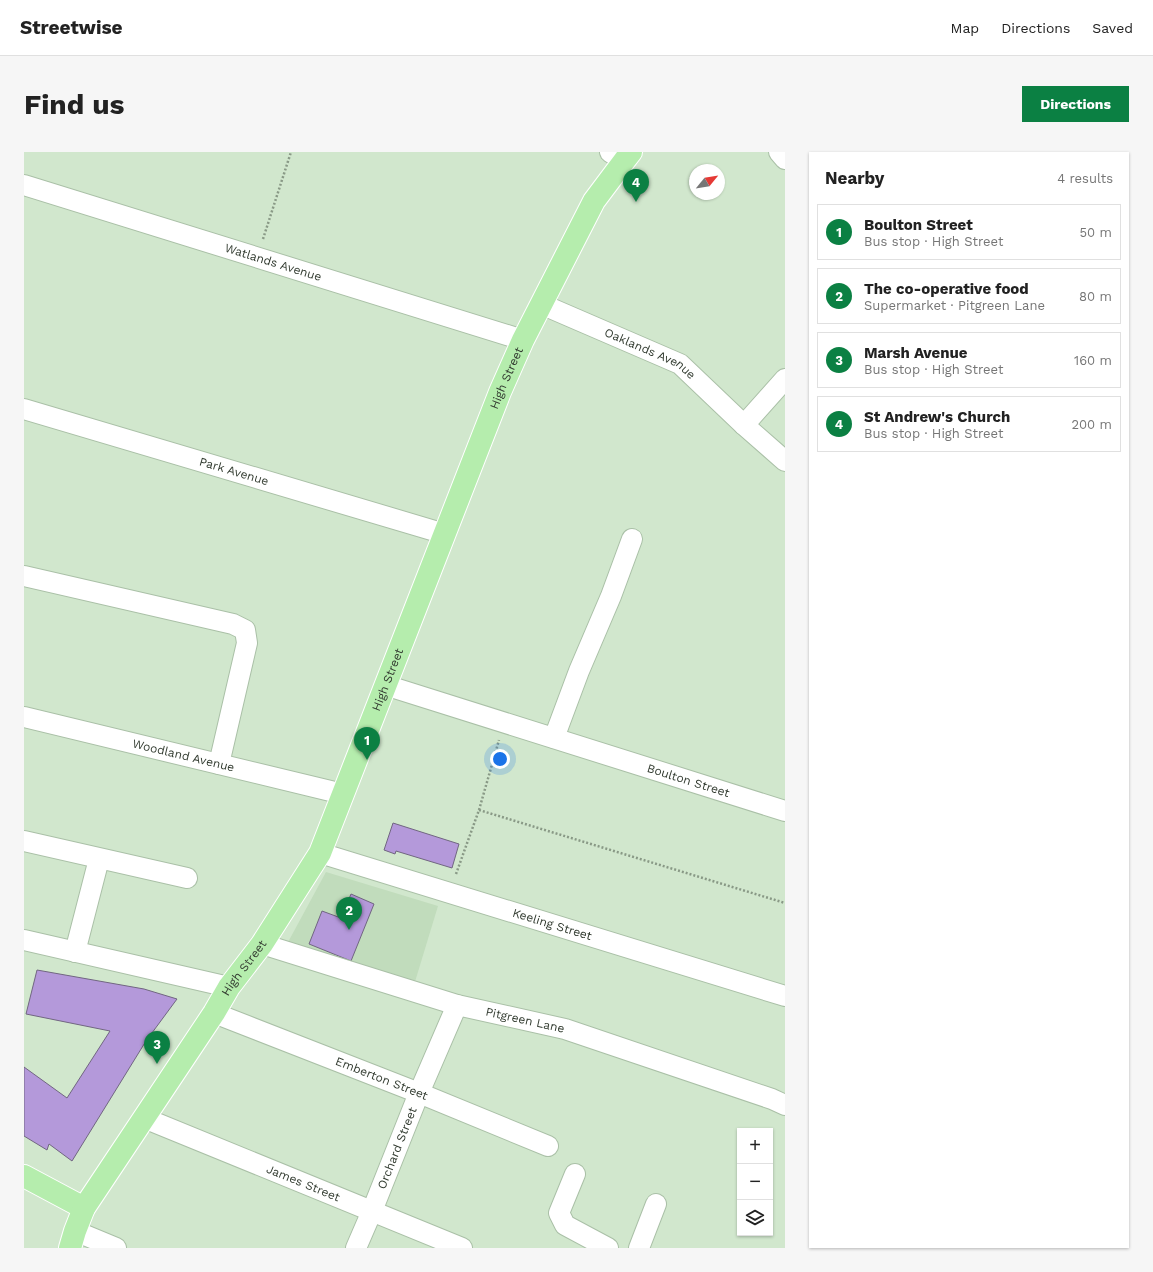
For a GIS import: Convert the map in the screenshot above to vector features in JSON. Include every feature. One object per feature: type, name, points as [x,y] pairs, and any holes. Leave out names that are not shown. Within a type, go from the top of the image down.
[{"type":"main road","name":"High Street","points":[[72,1240],[84,1208],[214,1013],[229,987],[262,944],[320,853],[500,392],[541,304],[594,202],[622,155]]},
{"type":"main road","points":[[24,1176],[84,1208]]},
{"type":"street","points":[[779,152],[785,159]]},
{"type":"street","name":"Watlands Avenue","points":[[24,185],[523,340]]},
{"type":"street","name":"Oaklands Avenue","points":[[541,304],[680,364],[744,425],[785,461]]},
{"type":"street","points":[[744,425],[785,378]]},
{"type":"street","name":"Park Avenue","points":[[24,409],[445,534]]},
{"type":"street","points":[[554,738],[579,671],[611,596],[632,539]]},
{"type":"street","points":[[24,576],[233,624],[245,630],[247,643],[219,764]]},
{"type":"street","name":"Boulton Street","points":[[385,685],[785,811]]},
{"type":"street","name":"Woodland Avenue","points":[[24,717],[343,794]]},
{"type":"street","points":[[24,841],[187,878]]},
{"type":"street","name":"Keeling Street","points":[[320,853],[785,996]]},
{"type":"street","points":[[75,952],[99,859]]},
{"type":"street","points":[[24,942],[229,987]]},
{"type":"street","name":"Pitgreen Lane","points":[[262,944],[457,1005],[565,1029],[772,1099],[785,1105]]},
{"type":"street","name":"Orchard Street","points":[[356,1248],[419,1093],[457,1005]]},
{"type":"street","name":"Emberton Street","points":[[214,1013],[419,1093],[548,1146]]},
{"type":"street","name":"James Street","points":[[144,1118],[462,1248]]},
{"type":"street","points":[[575,1174],[559,1213],[565,1225],[608,1248]]},
{"type":"street","points":[[638,1248],[656,1204]]},
{"type":"street","points":[[72,1240],[116,1248]]},
{"type":"path","points":[[258,257],[291,152]]},
{"type":"path","points":[[450,893],[479,810],[504,722]]},
{"type":"path","points":[[479,810],[785,903]]},
{"type":"shaded area","points":[[326,872],[438,906],[414,985],[287,944]]},
{"type":"building","points":[[393,823],[459,844],[452,868],[396,851],[395,854],[384,850]]},
{"type":"building","points":[[351,894],[374,904],[351,961],[309,944],[322,911],[341,918]]},
{"type":"building","points":[[37,970],[144,989],[177,999],[146,1041],[72,1161],[49,1144],[47,1150],[24,1136],[24,1067],[67,1098],[110,1031],[26,1014]]},
{"type":"place","name":"St Andrew's Church","points":[[636,202]]},
{"type":"place","name":"Boulton Street","points":[[367,760]]},
{"type":"place","name":"The co-operative food","points":[[349,930]]},
{"type":"place","name":"Marsh Avenue","points":[[157,1064]]}]
